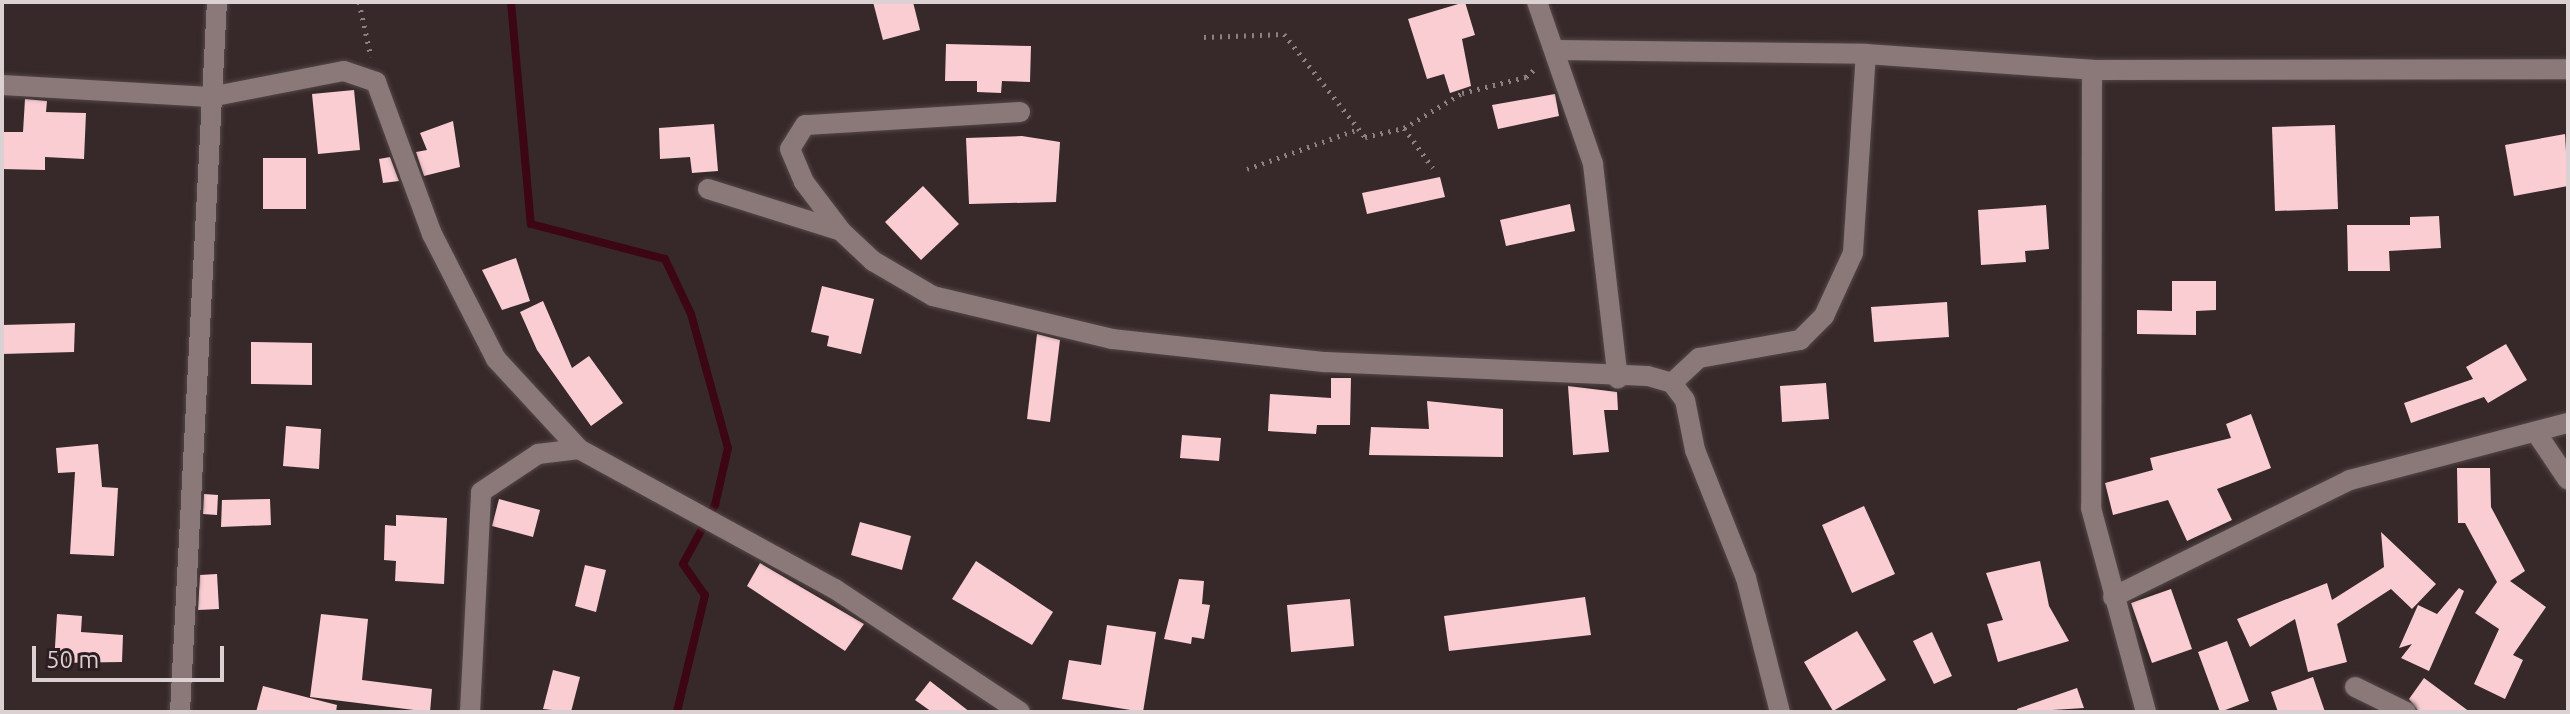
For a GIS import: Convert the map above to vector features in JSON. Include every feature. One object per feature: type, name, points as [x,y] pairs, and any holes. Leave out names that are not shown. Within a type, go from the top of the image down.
[{"type":"street","points":[[180,712],[217,2]]},
{"type":"street","points":[[1537,2],[1593,164],[1618,379]]},
{"type":"street","points":[[1556,50],[1866,54],[2092,70],[2568,69]]},
{"type":"street","points":[[1020,112],[805,125],[790,149],[804,182],[841,231],[873,261],[933,296],[1112,339],[1325,362],[1672,383],[1699,358],[1800,340],[1824,316],[1853,253],[1866,54]]},
{"type":"street","points":[[2092,70],[2091,508],[2146,712]]},
{"type":"street","points":[[2,85],[210,97],[344,71],[376,82],[432,234],[496,359],[579,449],[725,534],[835,589],[1020,712]]},
{"type":"street","points":[[708,189],[841,231]]},
{"type":"street","points":[[1672,383],[1685,400],[1695,450],[1746,578],[1780,712]]},
{"type":"street","points":[[2113,597],[2350,480],[2537,434],[2568,423]]},
{"type":"street","points":[[2537,434],[2568,480]]},
{"type":"street","points":[[470,712],[481,492],[538,454],[579,449]]},
{"type":"street","points":[[2355,687],[2406,712]]},
{"type":"path","points":[[359,2],[376,82]]},
{"type":"path","points":[[1204,37],[1284,34],[1356,130],[1377,137],[1404,128],[1462,93],[1526,77],[1556,50]]},
{"type":"path","points":[[1404,128],[1433,168]]},
{"type":"path","points":[[1247,169],[1356,130]]},
{"type":"building","points":[[873,2],[913,2],[920,30],[883,40]]},
{"type":"building","points":[[1465,2],[1475,35],[1462,39],[1471,86],[1450,93],[1444,74],[1427,79],[1408,19]]},
{"type":"building","points":[[946,44],[1031,46],[1030,82],[1002,81],[1001,93],[977,92],[977,81],[945,81]]},
{"type":"building","points":[[354,90],[360,150],[318,154],[312,94]]},
{"type":"building","points":[[1555,94],[1559,116],[1498,129],[1492,105]]},
{"type":"building","points":[[25,99],[47,101],[46,112],[86,113],[84,159],[45,157],[45,170],[2,169],[2,132],[23,132]]},
{"type":"building","points":[[453,121],[460,167],[424,176],[416,152],[427,150],[420,133]]},
{"type":"building","points":[[714,124],[718,171],[692,173],[690,157],[660,159],[659,128]]},
{"type":"building","points":[[2335,125],[2338,209],[2275,211],[2272,127]]},
{"type":"building","points":[[2565,134],[2568,186],[2514,196],[2505,145]]},
{"type":"building","points":[[1022,136],[1060,142],[1056,202],[969,204],[966,138]]},
{"type":"building","points":[[390,157],[399,181],[383,183],[379,159]]},
{"type":"building","points":[[263,158],[306,158],[306,209],[263,209]]},
{"type":"building","points":[[1440,177],[1445,197],[1367,214],[1362,193]]},
{"type":"building","points":[[923,186],[959,224],[921,260],[885,222]]},
{"type":"building","points":[[1570,204],[1575,231],[1506,246],[1500,220]]},
{"type":"building","points":[[2046,205],[2049,249],[2025,251],[2026,262],[1981,265],[1978,210]]},
{"type":"building","points":[[2439,216],[2441,248],[2389,251],[2390,271],[2348,271],[2347,225],[2410,225],[2410,217]]},
{"type":"building","points":[[516,258],[530,301],[502,310],[482,270]]},
{"type":"building","points":[[2172,281],[2216,281],[2216,310],[2196,311],[2196,335],[2137,334],[2137,310],[2172,311]]},
{"type":"building","points":[[822,286],[874,299],[861,354],[827,346],[829,336],[811,332]]},
{"type":"building","points":[[543,301],[572,368],[589,356],[623,403],[591,426],[537,350],[520,312]]},
{"type":"building","points":[[1947,302],[1949,337],[1874,342],[1871,307]]},
{"type":"building","points":[[75,323],[74,352],[2,354],[2,325]]},
{"type":"building","points":[[1037,334],[1060,340],[1050,422],[1027,419]]},
{"type":"building","points":[[251,342],[312,343],[312,385],[251,384]]},
{"type":"building","points":[[2506,344],[2527,380],[2488,403],[2484,397],[2411,423],[2404,403],[2473,379],[2466,367]]},
{"type":"building","points":[[1331,378],[1351,378],[1350,425],[1317,425],[1316,434],[1268,431],[1270,394],[1331,398]]},
{"type":"building","points":[[1826,383],[1829,419],[1782,422],[1780,386]]},
{"type":"building","points":[[1568,386],[1617,392],[1618,410],[1604,410],[1609,452],[1573,455]]},
{"type":"building","points":[[1427,401],[1503,409],[1503,457],[1369,455],[1371,427],[1429,429]]},
{"type":"building","points":[[2251,414],[2271,468],[2217,489],[2232,520],[2187,541],[2168,500],[2113,515],[2105,483],[2153,470],[2150,458],[2231,438],[2226,424]]},
{"type":"building","points":[[286,426],[321,429],[319,469],[283,466]]},
{"type":"building","points":[[1182,435],[1221,438],[1219,461],[1180,458]]},
{"type":"building","points":[[98,444],[102,487],[118,488],[114,556],[70,554],[75,472],[58,473],[56,448]]},
{"type":"building","points":[[2457,468],[2490,468],[2491,507],[2525,571],[2510,581],[2546,607],[2513,655],[2523,660],[2505,699],[2474,684],[2499,629],[2475,613],[2497,582],[2465,523],[2458,523]]},
{"type":"building","points":[[204,494],[218,495],[217,515],[203,514]]},
{"type":"building","points":[[270,499],[271,525],[221,527],[222,500]]},
{"type":"building","points":[[499,499],[540,510],[533,537],[492,526]]},
{"type":"building","points":[[1864,506],[1895,574],[1852,593],[1822,525]]},
{"type":"building","points":[[396,515],[447,518],[444,584],[395,581],[396,561],[384,560],[385,525],[396,526]]},
{"type":"building","points":[[860,522],[911,536],[902,570],[851,555]]},
{"type":"building","points":[[2381,532],[2436,584],[2412,609],[2391,589],[2337,624],[2347,662],[2308,672],[2295,619],[2250,647],[2237,619],[2327,583],[2332,600],[2384,567]]},
{"type":"building","points":[[976,561],[1053,612],[1032,645],[952,599]]},
{"type":"building","points":[[2040,561],[2049,606],[2069,641],[1998,662],[1987,624],[2003,620],[1986,573]]},
{"type":"building","points":[[760,563],[864,624],[845,651],[747,586]]},
{"type":"building","points":[[585,565],[606,570],[596,612],[575,606]]},
{"type":"building","points":[[217,574],[219,609],[198,610],[200,575]]},
{"type":"building","points":[[1179,579],[1204,581],[1202,604],[1210,605],[1204,639],[1192,637],[1191,644],[1164,639]]},
{"type":"building","points":[[2459,588],[2464,591],[2429,671],[2401,658],[2412,644],[2399,648],[2418,605],[2437,614]]},
{"type":"building","points":[[2171,589],[2192,649],[2152,663],[2131,603]]},
{"type":"building","points":[[1585,597],[1591,635],[1449,651],[1444,616]]},
{"type":"building","points":[[1350,599],[1354,646],[1291,652],[1287,605]]},
{"type":"building","points":[[57,614],[82,616],[81,632],[123,635],[122,662],[54,663]]},
{"type":"building","points":[[321,614],[368,619],[362,680],[432,689],[430,712],[310,697]]},
{"type":"building","points":[[1107,625],[1156,632],[1143,712],[1062,699],[1069,660],[1101,665]]},
{"type":"building","points":[[1857,631],[1886,680],[1833,711],[1804,662]]},
{"type":"building","points":[[1932,632],[1952,676],[1934,684],[1913,641]]},
{"type":"building","points":[[2227,641],[2249,701],[2220,712],[2198,652]]},
{"type":"building","points":[[553,670],[580,677],[571,712],[543,709]]},
{"type":"building","points":[[2313,677],[2325,712],[2278,712],[2271,692]]},
{"type":"building","points":[[2424,678],[2470,712],[2419,712],[2409,699]]},
{"type":"building","points":[[930,681],[970,712],[932,712],[915,700]]},
{"type":"building","points":[[263,686],[337,705],[336,712],[256,712]]},
{"type":"building","points":[[2077,688],[2084,708],[2018,712],[2017,709]]},
{"type":"waterway","points":[[511,2],[531,224],[665,259],[691,314],[728,448],[715,505],[683,564],[705,595],[677,712]]}]
